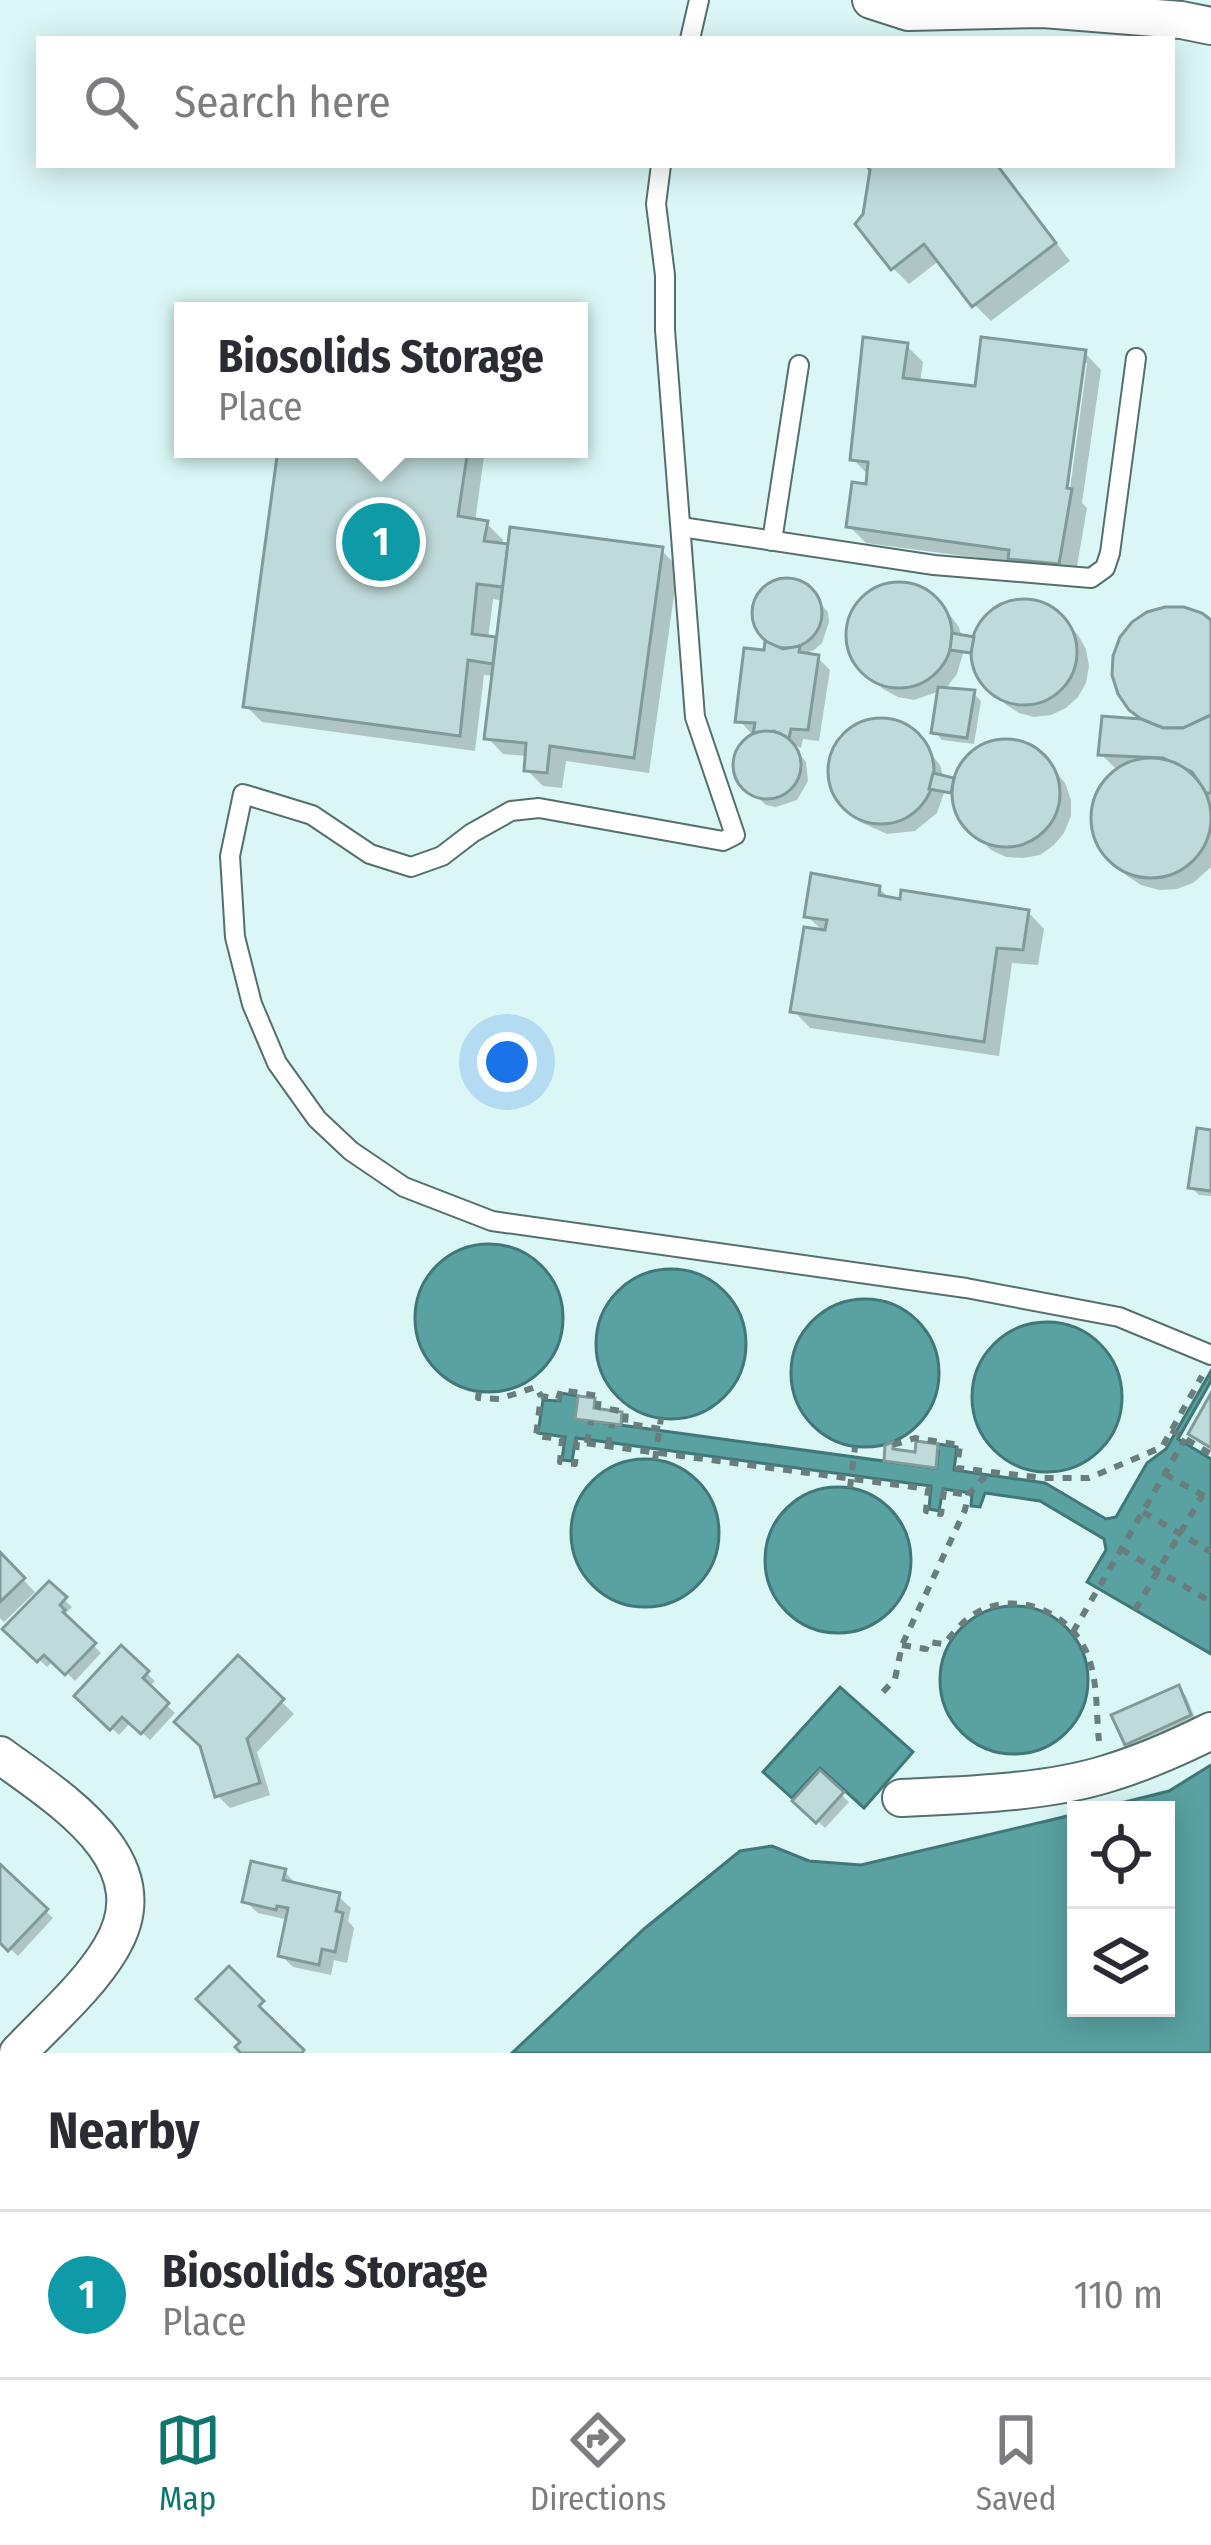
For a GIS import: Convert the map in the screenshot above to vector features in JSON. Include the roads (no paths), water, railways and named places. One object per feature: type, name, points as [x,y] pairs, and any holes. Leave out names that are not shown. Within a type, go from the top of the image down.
[{"type":"street","points":[[872,0],[908,12],[1042,9],[1211,26]]},
{"type":"street","points":[[901,1798],[996,1793],[1102,1775],[1211,1731]]},
{"type":"street","points":[[0,1755],[100,1835],[117,1862],[128,1902],[110,1951],[18,2053]]},
{"type":"lane","points":[[691,36],[699,0]]},
{"type":"lane","points":[[661,168],[656,204],[665,274],[664,330],[695,717],[735,835],[723,841],[538,808],[511,811],[442,856],[411,867],[370,854],[312,815],[243,794],[230,856],[235,937],[252,1004],[277,1063],[317,1119],[351,1150],[404,1187],[492,1221],[988,1292],[1119,1317],[1208,1363]]},
{"type":"lane","points":[[681,527],[934,565],[1090,578],[1105,568],[1114,532],[1136,358]]},
{"type":"lane","points":[[772,541],[799,364]]},
{"type":"water","points":[[489,1244],[517,1249],[542,1265],[558,1290],[563,1318],[558,1346],[542,1371],[517,1387],[489,1392],[461,1387],[436,1371],[420,1346],[415,1318],[420,1290],[436,1265],[461,1249]]},
{"type":"water","points":[[671,1269],[700,1275],[724,1291],[740,1315],[746,1344],[740,1373],[724,1397],[700,1413],[671,1419],[642,1413],[618,1397],[602,1373],[596,1344],[602,1315],[618,1291],[642,1275]]},
{"type":"water","points":[[865,1299],[893,1304],[918,1320],[934,1345],[939,1373],[934,1401],[918,1426],[893,1442],[865,1447],[837,1442],[812,1426],[796,1401],[791,1373],[796,1345],[812,1320],[837,1304]]},
{"type":"water","points":[[1047,1322],[1076,1328],[1100,1344],[1116,1368],[1122,1397],[1116,1426],[1100,1450],[1076,1466],[1047,1472],[1018,1466],[994,1450],[978,1426],[972,1397],[978,1368],[994,1344],[1018,1328]]},
{"type":"water","points":[[1211,1371],[1211,1381],[1178,1439],[1211,1459],[1211,1654],[1087,1582],[1106,1550],[1104,1539],[1040,1501],[985,1493],[980,1507],[971,1506],[972,1493],[943,1489],[939,1511],[929,1509],[931,1486],[576,1438],[572,1461],[562,1460],[565,1437],[538,1433],[543,1400],[560,1401],[561,1393],[578,1396],[576,1419],[935,1468],[938,1444],[957,1447],[954,1470],[1045,1483],[1106,1519],[1116,1517],[1147,1463],[1166,1449]]},
{"type":"water","points":[[645,1459],[673,1465],[697,1481],[713,1505],[719,1533],[713,1561],[697,1585],[673,1601],[645,1607],[617,1601],[593,1585],[577,1561],[571,1533],[577,1505],[593,1481],[617,1465]]},
{"type":"water","points":[[838,1487],[866,1492],[890,1508],[906,1532],[911,1560],[906,1588],[890,1612],[866,1628],[838,1633],[810,1628],[786,1612],[770,1588],[765,1560],[770,1532],[786,1508],[810,1492]]},
{"type":"water","points":[[1014,1606],[1042,1612],[1066,1628],[1082,1652],[1088,1680],[1082,1708],[1066,1732],[1042,1748],[1014,1754],[986,1748],[962,1732],[946,1708],[940,1680],[946,1652],[962,1628],[986,1612]]},
{"type":"water","points":[[840,1687],[913,1752],[864,1808],[820,1768],[792,1798],[763,1772]]},
{"type":"water","points":[[1211,1765],[1211,2053],[512,2053],[644,1929],[740,1851],[772,1846],[809,1861],[861,1865],[1067,1816],[1067,2017],[1175,2017],[1175,1801],[1129,1801],[1169,1791]]},
{"type":"place","name":"Biosolids Storage","points":[[381,542]]}]
